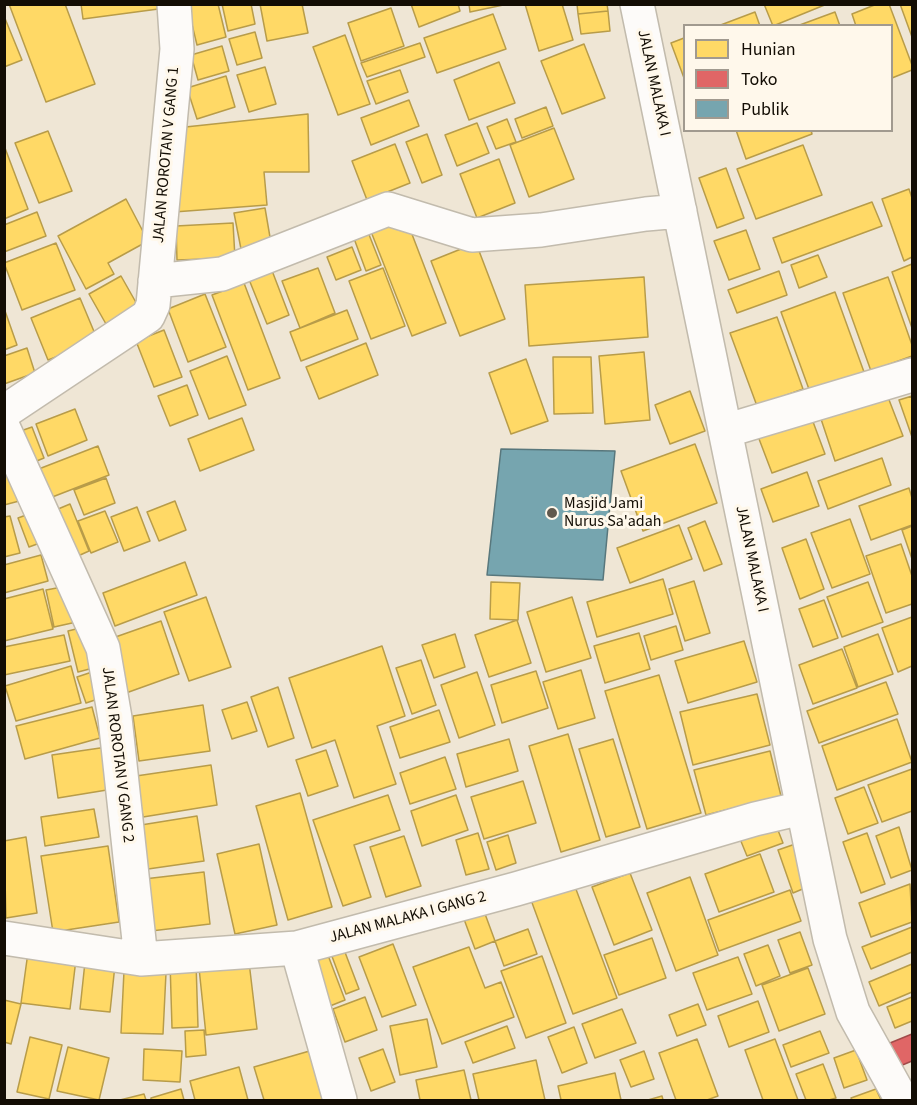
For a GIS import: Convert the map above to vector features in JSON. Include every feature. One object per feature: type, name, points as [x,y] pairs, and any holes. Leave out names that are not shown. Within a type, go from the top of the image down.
[{"type":"street","name":"JALAN ROROTAN V GANG 1","points":[[154,293],[177,49],[174,4]]},
{"type":"street","name":"JALAN MALAKA I","points":[[637,4],[830,939],[853,1012],[902,1101]]},
{"type":"street","points":[[4,412],[148,316],[154,293],[222,274],[388,209],[472,235],[541,230],[680,211]]},
{"type":"street","points":[[725,431],[912,375]]},
{"type":"street","name":"JALAN ROROTAN V GANG 2","points":[[4,429],[103,648],[115,718],[141,959]]},
{"type":"street","name":"JALAN MALAKA I GANG 2","points":[[4,938],[141,959],[297,948],[802,808]]},
{"type":"street","points":[[297,948],[339,1101]]},
{"type":"building: Hunian","points":[[9,4],[65,4],[95,84],[46,102]]},
{"type":"building: Hunian","points":[[81,4],[166,4],[166,8],[83,19]]},
{"type":"building: Hunian","points":[[187,4],[218,4],[226,37],[197,45]]},
{"type":"building: Hunian","points":[[222,4],[251,4],[255,24],[228,31]]},
{"type":"building: Hunian","points":[[260,4],[302,4],[308,33],[267,41]]},
{"type":"building: Hunian","points":[[411,4],[458,4],[460,11],[419,27]]},
{"type":"building: Hunian","points":[[469,4],[508,4],[470,12]]},
{"type":"building: Hunian","points":[[525,4],[562,4],[573,40],[539,51]]},
{"type":"building: Hunian","points":[[577,4],[607,4],[608,11],[578,14]]},
{"type":"building: Hunian","points":[[764,4],[827,4],[778,24],[772,24]]},
{"type":"building: Hunian","points":[[877,4],[889,4],[912,70],[893,78],[893,24],[855,24],[852,14]]},
{"type":"building: Hunian","points":[[900,4],[912,4],[912,37]]},
{"type":"building: Hunian","points":[[391,8],[404,46],[361,61],[348,23]]},
{"type":"building: Hunian","points":[[608,11],[610,31],[581,34],[578,14]]},
{"type":"building: Hunian","points":[[755,12],[759,24],[723,24]]},
{"type":"building: Hunian","points":[[835,12],[839,24],[802,24]]},
{"type":"building: Hunian","points":[[493,14],[506,49],[437,73],[424,38]]},
{"type":"building: Hunian","points":[[4,16],[22,60],[4,67]]},
{"type":"building: Hunian","points":[[255,32],[262,58],[237,65],[229,39]]},
{"type":"building: Hunian","points":[[345,35],[370,104],[338,115],[313,47]]},
{"type":"building: Hunian","points":[[683,38],[683,75],[671,43]]},
{"type":"building: Hunian","points":[[420,43],[425,57],[367,77],[361,63]]},
{"type":"building: Hunian","points":[[584,44],[605,98],[562,114],[541,61]]},
{"type":"building: Hunian","points":[[222,46],[229,71],[198,80],[191,55]]},
{"type":"building: Hunian","points":[[499,62],[515,103],[469,120],[454,80]]},
{"type":"building: Hunian","points":[[265,67],[276,104],[249,112],[237,75]]},
{"type":"building: Hunian","points":[[400,70],[408,92],[376,104],[367,81]]},
{"type":"building: Hunian","points":[[226,76],[235,107],[197,119],[187,88]]},
{"type":"building: Hunian","points":[[409,100],[419,126],[371,145],[361,118]]},
{"type":"building: Hunian","points":[[546,107],[553,126],[522,138],[515,119]]},
{"type":"building: Hunian","points":[[308,114],[309,172],[264,172],[267,205],[174,212],[176,128]]},
{"type":"building: Hunian","points":[[507,119],[516,142],[496,149],[487,127]]},
{"type":"building: Hunian","points":[[477,123],[489,153],[457,166],[445,135]]},
{"type":"building: Hunian","points":[[554,128],[574,179],[529,197],[510,145]]},
{"type":"building: Hunian","points":[[48,131],[72,191],[39,203],[15,143]]},
{"type":"building: Hunian","points":[[737,132],[812,132],[812,134],[746,159]]},
{"type":"building: Hunian","points":[[427,134],[442,175],[422,183],[406,142]]},
{"type":"building: Hunian","points":[[395,144],[410,183],[367,200],[352,161]]},
{"type":"building: Hunian","points":[[803,145],[822,195],[756,219],[737,169]]},
{"type":"building: Hunian","points":[[4,149],[28,209],[4,219]]},
{"type":"building: Hunian","points":[[499,159],[515,203],[477,218],[460,174]]},
{"type":"building: Hunian","points":[[726,168],[744,218],[717,228],[699,178]]},
{"type":"building: Hunian","points":[[909,189],[912,198],[912,257],[904,261],[882,199]]},
{"type":"building: Hunian","points":[[126,199],[148,241],[108,263],[114,274],[86,289],[58,236]]},
{"type":"building: Hunian","points":[[872,202],[882,226],[782,263],[773,238]]},
{"type":"building: Hunian","points":[[265,208],[271,243],[241,249],[234,213]]},
{"type":"building: Hunian","points":[[37,212],[46,236],[4,252],[4,225]]},
{"type":"building: Hunian","points":[[405,216],[446,323],[412,336],[370,229]]},
{"type":"building: Hunian","points":[[233,223],[235,258],[177,260],[176,226]]},
{"type":"building: Hunian","points":[[366,227],[381,265],[366,271],[352,233]]},
{"type":"building: Hunian","points":[[746,230],[760,269],[729,280],[714,241]]},
{"type":"building: Hunian","points":[[56,243],[75,290],[22,310],[4,263]]},
{"type":"building: Hunian","points":[[476,243],[505,319],[460,336],[431,261]]},
{"type":"building: Hunian","points":[[352,247],[361,270],[336,280],[327,257]]},
{"type":"building: Hunian","points":[[818,255],[827,277],[799,288],[791,265]]},
{"type":"building: Hunian","points":[[912,264],[912,328],[892,272]]},
{"type":"building: Hunian","points":[[271,268],[289,315],[267,324],[248,277]]},
{"type":"building: Hunian","points":[[318,268],[335,313],[300,328],[282,281]]},
{"type":"building: Hunian","points":[[383,268],[405,326],[371,339],[349,281]]},
{"type":"building: Hunian","points":[[779,271],[787,295],[737,313],[728,290]]},
{"type":"building: Hunian","points":[[121,276],[138,306],[106,324],[89,294]]},
{"type":"building: Hunian","points":[[644,277],[648,337],[529,346],[525,285]]},
{"type":"building: Hunian","points":[[888,277],[912,345],[912,356],[871,371],[843,293]]},
{"type":"building: Hunian","points":[[244,283],[280,378],[248,390],[212,295]]},
{"type":"building: Hunian","points":[[835,292],[864,372],[810,392],[781,312]]},
{"type":"building: Hunian","points":[[205,294],[226,347],[188,362],[168,309]]},
{"type":"building: Hunian","points":[[80,298],[98,341],[48,360],[31,318]]},
{"type":"building: Hunian","points":[[4,308],[17,345],[4,350]]},
{"type":"building: Hunian","points":[[347,310],[358,339],[301,361],[290,332]]},
{"type":"building: Hunian","points":[[777,317],[803,389],[757,406],[730,333]]},
{"type":"building: Hunian","points":[[164,330],[182,377],[154,387],[136,341]]},
{"type":"building: Hunian","points":[[366,343],[378,375],[319,399],[306,367]]},
{"type":"building: Hunian","points":[[27,348],[35,373],[4,384],[4,356]]},
{"type":"building: Hunian","points":[[644,352],[650,420],[605,424],[599,356]]},
{"type":"building: Hunian","points":[[227,356],[246,405],[209,419],[190,371]]},
{"type":"building: Hunian","points":[[553,357],[591,357],[593,413],[554,414]]},
{"type":"building: Hunian","points":[[526,359],[548,421],[511,434],[489,373]]},
{"type":"building: Hunian","points":[[187,385],[198,415],[170,426],[158,396]]},
{"type":"building: Hunian","points":[[690,391],[705,431],[670,444],[655,405]]},
{"type":"building: Hunian","points":[[886,392],[903,436],[835,461],[820,416]]},
{"type":"building: Hunian","points":[[912,396],[912,437],[899,400]]},
{"type":"building: Hunian","points":[[75,409],[87,440],[48,456],[36,424]]},
{"type":"building: Hunian","points":[[809,411],[825,454],[772,473],[756,431]]},
{"type":"building: Hunian","points":[[242,418],[254,450],[200,471],[188,439]]},
{"type":"building: Hunian","points":[[32,427],[44,458],[27,465],[15,433]]},
{"type":"building: Hunian","points":[[695,444],[717,503],[643,531],[621,471]]},
{"type":"building: Hunian","points":[[98,446],[109,475],[42,501],[31,472]]},
{"type":"building: Hunian","points":[[882,458],[891,485],[828,509],[818,481]]},
{"type":"building: Hunian","points":[[4,460],[23,500],[4,505]]},
{"type":"building: Hunian","points":[[807,472],[819,506],[773,522],[761,489]]},
{"type":"building: Hunian","points":[[106,478],[115,503],[84,515],[74,490]]},
{"type":"building: Hunian","points":[[909,488],[912,498],[912,525],[871,540],[859,506]]},
{"type":"building: Hunian","points":[[175,501],[186,530],[159,541],[147,512]]},
{"type":"building: Hunian","points":[[70,504],[89,551],[69,560],[51,512]]},
{"type":"building: Hunian","points":[[137,507],[150,541],[124,551],[111,517]]},
{"type":"building: Hunian","points":[[37,511],[48,540],[29,547],[18,518]]},
{"type":"building: Hunian","points":[[105,511],[118,542],[91,553],[78,521]]},
{"type":"building: Hunian","points":[[10,516],[20,553],[4,557],[4,517]]},
{"type":"building: Hunian","points":[[850,519],[870,574],[832,588],[811,533]]},
{"type":"building: Hunian","points":[[705,521],[722,564],[704,571],[688,528]]},
{"type":"building: Hunian","points":[[679,525],[692,559],[630,583],[617,548]]},
{"type":"building: Hunian","points":[[912,526],[912,559],[902,530]]},
{"type":"building: Hunian","points":[[806,539],[824,589],[800,599],[782,548]]},
{"type":"building: Hunian","points":[[901,544],[912,576],[912,604],[886,613],[866,556]]},
{"type":"building: Hunian","points":[[41,555],[48,581],[4,593],[4,565]]},
{"type":"building: Hunian","points":[[185,562],[197,595],[115,626],[103,593]]},
{"type":"building: Hunian","points":[[663,579],[673,614],[597,637],[587,602]]},
{"type":"building: Hunian","points":[[694,581],[710,633],[685,641],[669,589]]},
{"type":"building: Hunian","points":[[491,582],[520,583],[518,620],[490,619]]},
{"type":"building: Hunian","points":[[868,582],[883,622],[842,637],[827,597]]},
{"type":"building: Hunian","points":[[73,585],[81,621],[54,627],[46,590]]},
{"type":"building: Hunian","points":[[43,589],[53,629],[4,641],[4,599]]},
{"type":"building: Hunian","points":[[206,597],[231,667],[189,681],[164,612]]},
{"type":"building: Hunian","points":[[572,597],[591,658],[546,672],[527,612]]},
{"type":"building: Hunian","points":[[824,600],[838,638],[813,647],[799,609]]},
{"type":"building: Hunian","points":[[912,617],[912,666],[898,672],[882,628]]},
{"type":"building: Hunian","points":[[517,620],[531,663],[489,677],[475,635]]},
{"type":"building: Hunian","points":[[161,621],[179,674],[126,693],[107,640]]},
{"type":"building: Hunian","points":[[92,625],[101,666],[78,672],[68,631]]},
{"type":"building: Hunian","points":[[676,626],[683,650],[651,660],[644,636]]},
{"type":"building: Hunian","points":[[639,633],[650,669],[605,683],[594,646]]},
{"type":"building: Hunian","points":[[455,634],[465,667],[434,678],[422,645]]},
{"type":"building: Hunian","points":[[878,634],[893,674],[858,687],[844,647]]},
{"type":"building: Hunian","points":[[64,635],[70,661],[4,675],[4,647]]},
{"type":"building: Hunian","points":[[744,641],[757,682],[688,703],[675,661]]},
{"type":"building: Hunian","points":[[382,646],[405,716],[377,726],[396,784],[354,798],[335,740],[312,748],[289,678]]},
{"type":"building: Hunian","points":[[842,649],[857,688],[813,704],[799,665]]},
{"type":"building: Hunian","points":[[421,660],[436,705],[412,714],[396,668]]},
{"type":"building: Hunian","points":[[71,666],[81,703],[16,721],[5,686]]},
{"type":"building: Hunian","points":[[101,669],[110,695],[86,703],[77,677]]},
{"type":"building: Hunian","points":[[581,670],[595,718],[558,729],[543,682]]},
{"type":"building: Hunian","points":[[536,671],[548,708],[502,723],[491,685]]},
{"type":"building: Hunian","points":[[477,672],[495,725],[459,738],[441,685]]},
{"type":"building: Hunian","points":[[659,675],[701,813],[647,829],[605,691]]},
{"type":"building: Hunian","points":[[886,682],[898,714],[819,743],[807,711]]},
{"type":"building: Hunian","points":[[278,687],[294,738],[268,747],[251,697]]},
{"type":"building: Hunian","points":[[757,694],[770,745],[693,765],[680,712]]},
{"type":"building: Hunian","points":[[247,702],[257,731],[232,739],[222,710]]},
{"type":"building: Hunian","points":[[203,705],[210,751],[139,761],[133,716]]},
{"type":"building: Hunian","points":[[92,707],[100,738],[25,759],[16,726]]},
{"type":"building: Hunian","points":[[439,710],[450,742],[400,758],[390,727]]},
{"type":"building: Hunian","points":[[897,719],[912,762],[837,790],[822,746]]},
{"type":"building: Hunian","points":[[568,734],[600,840],[561,852],[529,746]]},
{"type":"building: Hunian","points":[[509,739],[518,771],[466,787],[457,754]]},
{"type":"building: Hunian","points":[[613,739],[640,827],[606,837],[579,749]]},
{"type":"building: Hunian","points":[[107,747],[113,789],[58,798],[52,755]]},
{"type":"building: Hunian","points":[[326,750],[338,786],[308,796],[296,760]]},
{"type":"building: Hunian","points":[[770,751],[781,796],[706,815],[694,770]]},
{"type":"building: Hunian","points":[[445,757],[456,789],[410,804],[400,773]]},
{"type":"building: Hunian","points":[[211,765],[217,805],[143,817],[136,776]]},
{"type":"building: Hunian","points":[[912,769],[912,811],[882,822],[868,785]]},
{"type":"building: Hunian","points":[[523,781],[536,823],[484,839],[471,797]]},
{"type":"building: Hunian","points":[[864,787],[878,823],[848,834],[835,798]]},
{"type":"building: Hunian","points":[[300,793],[332,907],[288,920],[256,806]]},
{"type":"building: Hunian","points":[[388,795],[400,830],[354,845],[371,897],[343,906],[313,820]]},
{"type":"building: Hunian","points":[[456,795],[468,830],[422,846],[411,811]]},
{"type":"building: Hunian","points":[[94,809],[99,837],[45,846],[41,817]]},
{"type":"building: Hunian","points":[[197,816],[204,861],[148,869],[141,825]]},
{"type":"building: Hunian","points":[[774,820],[783,843],[747,856],[738,834]]},
{"type":"building: Hunian","points":[[899,827],[912,870],[891,878],[876,836]]},
{"type":"building: Hunian","points":[[478,833],[489,869],[466,875],[456,840]]},
{"type":"building: Hunian","points":[[867,833],[885,884],[861,893],[843,842]]},
{"type":"building: Hunian","points":[[508,835],[516,863],[496,870],[487,842]]},
{"type":"building: Hunian","points":[[404,836],[421,886],[386,897],[370,847]]},
{"type":"building: Hunian","points":[[26,837],[37,913],[6,918],[4,841]]},
{"type":"building: Hunian","points":[[801,842],[817,883],[793,893],[778,850]]},
{"type":"building: Hunian","points":[[259,844],[277,925],[235,934],[217,854]]},
{"type":"building: Hunian","points":[[108,846],[119,922],[53,932],[41,856]]},
{"type":"building: Hunian","points":[[760,854],[774,892],[719,912],[705,874]]},
{"type":"building: Hunian","points":[[204,872],[210,924],[151,931],[144,879]]},
{"type":"building: Hunian","points":[[630,873],[652,930],[614,945],[592,887]]},
{"type":"building: Hunian","points":[[690,877],[718,955],[676,971],[647,893]]},
{"type":"building: Hunian","points":[[574,884],[617,998],[573,1014],[531,900]]},
{"type":"building: Hunian","points":[[910,884],[912,922],[871,937],[859,903]]},
{"type":"building: Hunian","points":[[790,890],[801,921],[719,951],[708,920]]},
{"type":"building: Hunian","points":[[481,903],[495,941],[475,949],[461,911]]},
{"type":"building: Hunian","points":[[912,927],[912,952],[871,969],[862,947]]},
{"type":"building: Hunian","points":[[528,929],[537,954],[504,966],[495,941]]},
{"type":"building: Hunian","points":[[800,932],[812,965],[790,973],[778,940]]},
{"type":"building: Hunian","points":[[652,938],[666,978],[619,995],[604,955]]},
{"type":"building: Hunian","points":[[393,944],[416,1005],[382,1017],[359,957]]},
{"type":"building: Hunian","points":[[29,945],[77,951],[70,1009],[21,1003]]},
{"type":"building: Hunian","points":[[768,945],[780,976],[756,986],[744,954]]},
{"type":"building: Hunian","points":[[343,947],[359,989],[346,994],[330,951]]},
{"type":"building: Hunian","points":[[469,947],[485,988],[501,982],[514,1017],[442,1044],[413,967]]},
{"type":"building: Hunian","points":[[326,950],[345,1000],[325,1008],[305,957]]},
{"type":"building: Hunian","points":[[542,956],[566,1023],[526,1038],[501,971]]},
{"type":"building: Hunian","points":[[738,957],[752,994],[707,1010],[693,973]]},
{"type":"building: Hunian","points":[[85,962],[115,965],[110,1012],[80,1009]]},
{"type":"building: Hunian","points":[[170,962],[196,962],[198,1027],[172,1028]]},
{"type":"building: Hunian","points":[[249,962],[257,1029],[206,1035],[199,968]]},
{"type":"building: Hunian","points":[[912,964],[912,992],[879,1006],[869,982]]},
{"type":"building: Hunian","points":[[808,968],[825,1014],[779,1031],[762,985]]},
{"type":"building: Hunian","points":[[124,971],[166,973],[163,1034],[121,1033]]},
{"type":"building: Hunian","points":[[365,997],[377,1030],[345,1042],[333,1009]]},
{"type":"building: Hunian","points":[[912,997],[912,1021],[895,1028],[887,1007]]},
{"type":"building: Hunian","points":[[4,1000],[21,1004],[11,1044],[4,1042]]},
{"type":"building: Hunian","points":[[758,1001],[769,1032],[729,1047],[718,1016]]},
{"type":"building: Hunian","points":[[698,1004],[706,1025],[677,1036],[669,1015]]},
{"type":"building: Hunian","points":[[622,1009],[636,1043],[595,1058],[582,1024]]},
{"type":"building: Hunian","points":[[427,1019],[437,1067],[400,1075],[390,1026]]},
{"type":"building: Hunian","points":[[507,1026],[515,1048],[473,1063],[465,1042]]},
{"type":"building: Hunian","points":[[574,1027],[587,1063],[562,1073],[548,1037]]},
{"type":"building: Hunian","points":[[204,1030],[206,1055],[186,1057],[185,1031]]},
{"type":"building: Hunian","points":[[820,1031],[829,1053],[791,1067],[783,1045]]},
{"type":"building: Hunian","points":[[30,1037],[62,1045],[49,1099],[17,1092]]},
{"type":"building: Hunian","points":[[697,1039],[718,1096],[707,1100],[676,1100],[659,1053]]},
{"type":"building: Hunian","points":[[775,1039],[798,1100],[763,1100],[745,1050]]},
{"type":"building: Hunian","points":[[68,1047],[109,1058],[99,1100],[57,1091]]},
{"type":"building: Hunian","points":[[144,1049],[182,1051],[180,1082],[143,1080]]},
{"type":"building: Hunian","points":[[383,1049],[395,1082],[371,1091],[359,1058]]},
{"type":"building: Hunian","points":[[313,1050],[326,1100],[264,1100],[254,1067]]},
{"type":"building: Hunian","points":[[856,1050],[867,1080],[844,1088],[834,1058]]},
{"type":"building: Hunian","points":[[644,1051],[654,1079],[631,1087],[620,1060]]},
{"type":"building: Hunian","points":[[536,1060],[545,1100],[479,1100],[473,1074]]},
{"type":"building: Hunian","points":[[823,1064],[836,1098],[806,1100],[796,1074]]},
{"type":"building: Hunian","points":[[239,1067],[248,1100],[195,1100],[190,1081]]},
{"type":"building: Hunian","points":[[464,1070],[471,1100],[420,1100],[416,1080]]},
{"type":"building: Hunian","points":[[615,1073],[621,1100],[561,1100],[558,1086]]},
{"type":"building: Hunian","points":[[181,1089],[184,1100],[151,1100],[151,1098]]},
{"type":"building: Hunian","points":[[876,1089],[881,1100],[852,1100],[851,1098]]},
{"type":"building: Hunian","points":[[144,1094],[146,1100],[120,1100]]},
{"type":"building: Hunian","points":[[662,1096],[663,1100],[648,1100]]},
{"type":"building: Toko","points":[[912,1034],[912,1061],[900,1066],[890,1043]]},
{"type":"building: Publik","name":"Masjid Jami Nurus Sa'adah","points":[[501,449],[615,451],[603,580],[487,575]]},
{"type":"place","name":"Masjid Jami Nurus Sa'adah","points":[[552,513]]}]
